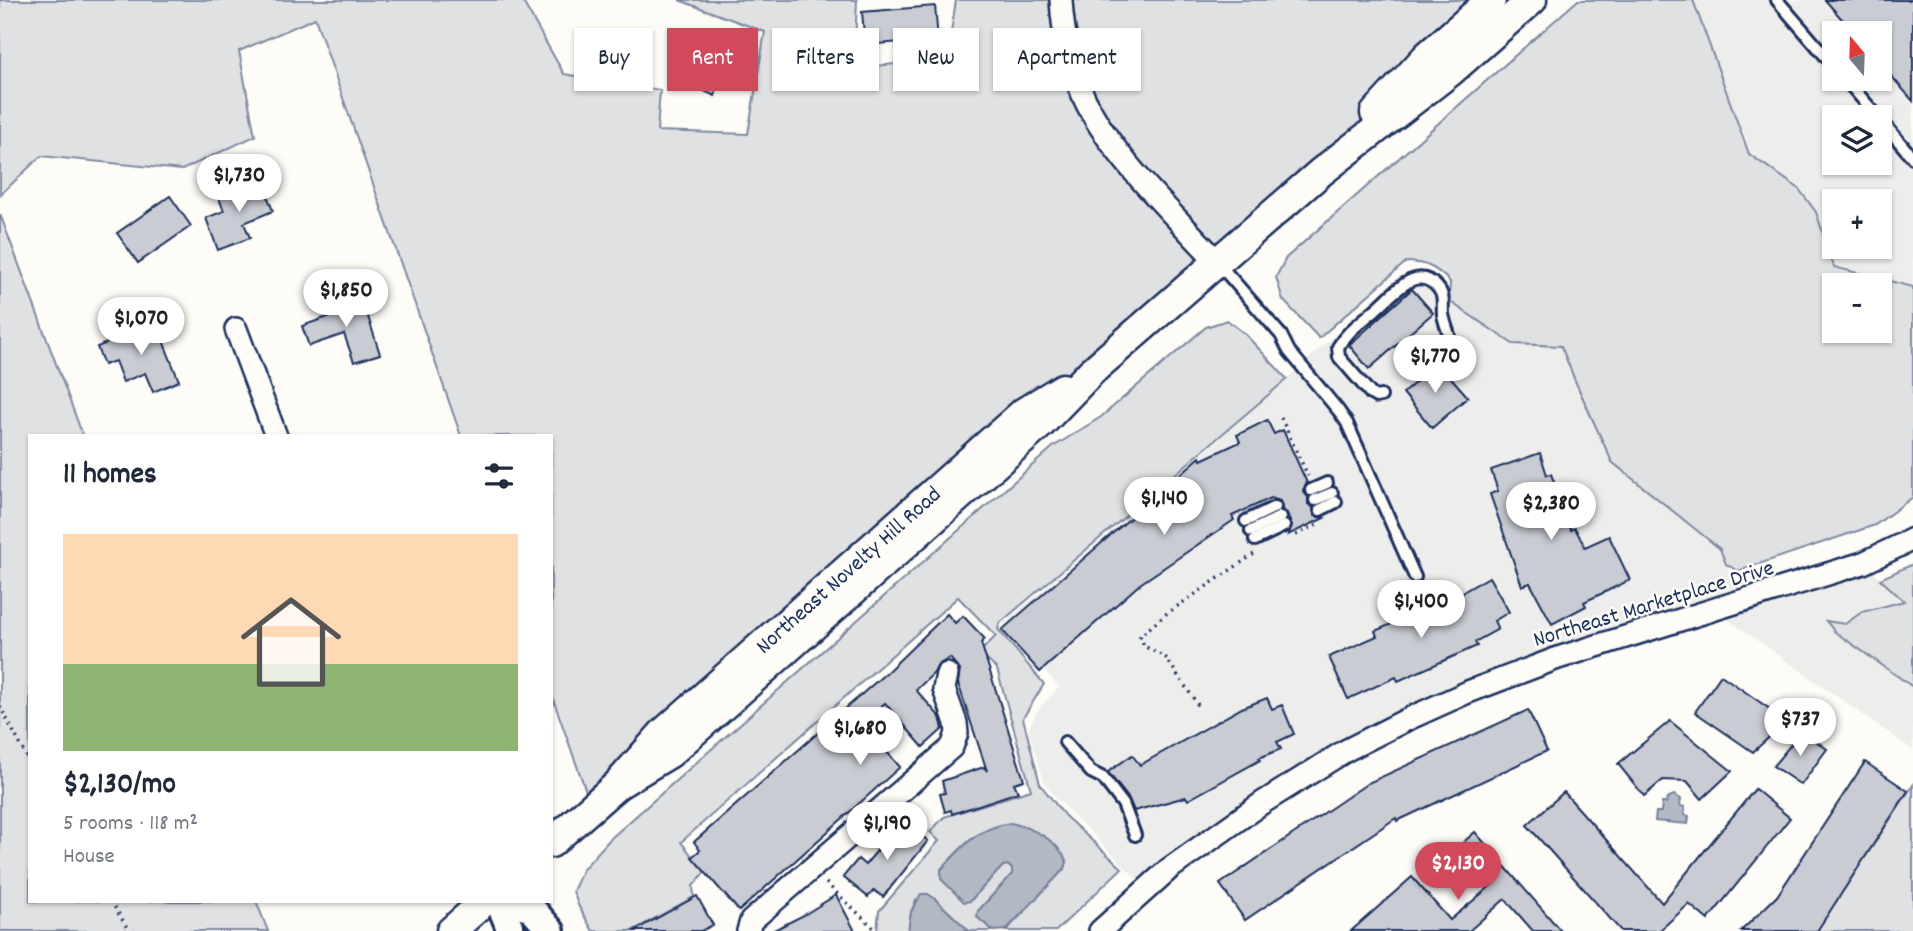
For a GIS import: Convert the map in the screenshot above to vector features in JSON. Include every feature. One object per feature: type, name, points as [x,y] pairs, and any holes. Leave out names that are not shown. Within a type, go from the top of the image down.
[{"type":"main road","name":"Northeast Novelty Hill Road","points":[[1321,172],[1427,56],[1491,0]]},
{"type":"main road","name":"Northeast Novelty Hill Road","points":[[553,841],[617,785],[670,753],[1041,424],[1092,371],[1321,172],[1450,72],[1532,0]]},
{"type":"main road","points":[[451,931],[483,903]]},
{"type":"street","points":[[1061,0],[1062,23],[1071,64],[1087,104],[1116,149],[1217,262]]},
{"type":"street","points":[[236,329],[275,434]]},
{"type":"street","name":"Northeast Marketplace Drive","points":[[1100,931],[1169,869],[1262,803],[1345,751],[1406,720],[1558,658],[1851,567],[1913,539]]},
{"type":"street","points":[[748,931],[751,921],[952,747],[957,733],[944,689],[947,674]]},
{"type":"street","points":[[500,903],[511,931]]},
{"type":"street","points":[[519,903],[532,909],[551,931]]},
{"type":"lane","points":[[1777,0],[1822,52]]},
{"type":"lane","points":[[1855,91],[1868,105]]},
{"type":"lane","points":[[1892,133],[1913,158]]},
{"type":"lane","points":[[1217,262],[1281,335],[1300,366],[1347,423],[1415,577]]},
{"type":"lane","points":[[1381,396],[1371,394],[1339,357],[1338,347],[1348,333],[1401,284],[1420,278],[1432,282],[1443,296],[1443,314],[1449,335]]},
{"type":"lane","points":[[1317,499],[1332,493],[1317,499]]},
{"type":"lane","points":[[1279,517],[1251,530],[1279,517]]},
{"type":"lane","points":[[1065,742],[1091,772],[1103,778],[1123,804],[1135,835]]},
{"type":"path","points":[[1281,418],[1317,499],[1329,519],[1295,535]]},
{"type":"path","points":[[1198,705],[1166,658],[1144,646],[1140,636],[1166,614],[1261,551]]},
{"type":"path","points":[[0,706],[28,759]]},
{"type":"path","points":[[812,869],[846,905],[877,931]]},
{"type":"path","points":[[112,903],[129,931]]},
{"type":"shaded area","points":[[0,0],[525,0],[523,2],[564,74],[574,76],[574,91],[660,90],[657,131],[748,134],[755,91],[758,91],[765,32],[679,0],[857,0],[856,28],[772,28],[772,91],[879,91],[879,66],[893,64],[893,91],[979,91],[979,28],[952,28],[956,0],[1491,0],[1321,172],[592,808],[553,699],[553,434],[460,434],[315,18],[239,51],[255,136],[182,170],[41,156],[0,195]]},
{"type":"shaded area","points":[[1578,0],[1693,0],[1749,154],[1798,188],[1816,212],[1822,230],[1822,259],[1831,259],[1834,267],[1858,273],[1822,273],[1822,343],[1892,343],[1892,282],[1913,287],[1913,497],[1875,525],[1738,571],[1726,564],[1720,549],[1612,462],[1561,346],[1513,344],[1449,301],[1450,282],[1440,273],[1419,263],[1406,262],[1319,338],[1283,300],[1276,277],[1286,258]]},
{"type":"shaded area","points":[[1693,0],[1913,0],[1913,287],[1892,282],[1892,273],[1858,273],[1834,267],[1831,259],[1892,259],[1892,189],[1822,189],[1822,230],[1816,212],[1798,188],[1749,154]]},
{"type":"shaded area","points":[[0,214],[82,434],[28,434],[28,903],[257,903],[268,931],[0,931]]},
{"type":"shaded area","points":[[1407,273],[1427,273],[1437,278],[1447,289],[1449,301],[1513,343],[1561,346],[1612,462],[1721,549],[1740,601],[1863,563],[1913,607],[1913,750],[1713,609],[1406,720],[1148,888],[1132,874],[1056,798],[1044,781],[1029,732],[1030,725],[1038,710],[1059,687],[1003,624],[1221,438],[1399,277]]},
{"type":"shaded area","points":[[1227,320],[1245,334],[1287,379],[1000,623],[998,629],[1044,684],[1023,718],[1040,784],[1065,816],[1122,868],[1056,931],[1006,931],[1065,868],[1067,862],[1011,823],[999,825],[972,839],[941,869],[970,901],[1003,866],[1008,865],[1012,869],[1012,874],[978,911],[977,917],[994,931],[969,931],[934,898],[916,900],[908,931],[877,931],[879,911],[939,841],[930,832],[944,817],[1031,790],[997,669],[979,653],[996,636],[958,597],[681,842],[705,872],[693,886],[694,897],[632,931],[593,931],[573,891],[583,869],[610,839],[1053,447],[1101,417],[1206,327]]},
{"type":"shaded area","points":[[1913,564],[1913,687],[1835,632],[1826,621],[1845,624],[1862,612],[1904,601],[1880,579]]},
{"type":"shaded area","points":[[1913,785],[1913,931],[1815,931],[1818,928]]},
{"type":"shaded area","points":[[1674,795],[1681,799],[1680,806],[1685,807],[1684,815],[1689,816],[1688,824],[1655,821],[1656,812],[1661,812],[1662,803],[1666,803],[1667,798]]},
{"type":"shaded area","points":[[1011,823],[1044,836],[1058,847],[1067,862],[1065,868],[1006,930],[994,931],[977,917],[978,911],[1012,874],[1012,869],[1008,865],[1003,866],[970,901],[964,902],[941,879],[941,870],[964,845],[980,833]]},
{"type":"shaded area","points":[[921,894],[934,898],[969,931],[908,931],[911,912]]},
{"type":"building","points":[[1825,0],[1913,0],[1913,101],[1892,77],[1892,21],[1843,21]]},
{"type":"building","points":[[935,6],[937,28],[893,28],[893,43],[879,44],[879,28],[863,28],[862,12]]},
{"type":"building","points":[[704,91],[717,91],[715,96]]},
{"type":"building","points":[[261,179],[273,211],[244,223],[250,238],[218,250],[206,218],[224,211],[218,196]]},
{"type":"building","points":[[170,196],[191,226],[138,263],[117,233]]},
{"type":"building","points":[[1412,289],[1433,313],[1369,369],[1349,345]]},
{"type":"building","points":[[361,295],[380,354],[354,362],[344,334],[309,346],[302,326],[339,313],[336,303]]},
{"type":"building","points":[[156,323],[179,381],[153,392],[145,373],[123,382],[115,361],[104,365],[97,347]]},
{"type":"building","points":[[1438,363],[1468,397],[1432,428],[1403,393]]},
{"type":"building","points":[[1267,420],[1274,434],[1283,430],[1307,483],[1303,490],[1308,497],[1308,504],[1313,507],[1315,516],[1324,518],[1288,535],[1292,526],[1287,513],[1282,510],[1280,501],[1271,498],[1232,516],[1234,520],[1140,584],[1040,672],[1002,630],[1200,457],[1201,460],[1240,442],[1237,435]]},
{"type":"building","points":[[1540,453],[1547,475],[1551,474],[1571,530],[1575,528],[1585,547],[1609,536],[1630,580],[1584,602],[1586,606],[1552,624],[1530,583],[1522,586],[1490,494],[1498,491],[1491,470]]},
{"type":"building","points":[[1489,577],[1509,612],[1494,621],[1498,629],[1475,642],[1477,646],[1398,681],[1396,677],[1348,699],[1329,657],[1377,636],[1375,631],[1454,597]]},
{"type":"building","points":[[947,614],[955,623],[963,616],[985,639],[981,643],[1024,780],[1014,783],[1018,792],[952,814],[951,810],[945,812],[940,794],[945,793],[942,781],[984,767],[987,771],[958,683],[960,670],[950,658],[938,665],[934,673],[916,690],[940,717],[943,729],[923,747],[885,703],[862,723],[900,767],[739,911],[692,857],[700,850],[694,842],[887,672]]},
{"type":"building","points":[[1721,675],[1787,721],[1753,752],[1695,712]]},
{"type":"building","points":[[1267,698],[1272,709],[1282,705],[1294,734],[1277,742],[1281,749],[1259,758],[1260,760],[1188,800],[1186,797],[1134,811],[1129,799],[1108,772],[1132,755],[1140,765],[1242,708]]},
{"type":"building","points":[[1528,710],[1547,751],[1397,821],[1396,818],[1245,920],[1220,884],[1368,783]]},
{"type":"building","points":[[1670,721],[1732,771],[1702,799],[1687,781],[1663,780],[1644,796],[1618,764]]},
{"type":"building","points":[[1802,731],[1827,749],[1801,785],[1773,766]]},
{"type":"building","points":[[1865,762],[1908,791],[1817,931],[1741,931],[1777,896]]},
{"type":"building","points":[[1755,789],[1790,818],[1708,920],[1689,904],[1659,931],[1621,931],[1527,825],[1564,792],[1662,903]]},
{"type":"building","points":[[903,820],[928,841],[883,897],[874,890],[868,897],[843,877],[858,859],[865,865]]},
{"type":"building","points":[[1475,832],[1561,931],[1533,931],[1505,899],[1469,931],[1351,931],[1412,877],[1450,920],[1493,884],[1459,846]]},
{"type":"building","points":[[836,895],[855,931],[772,931],[804,915]]},
{"type":"building","points":[[697,896],[713,925],[701,931],[634,931]]}]
